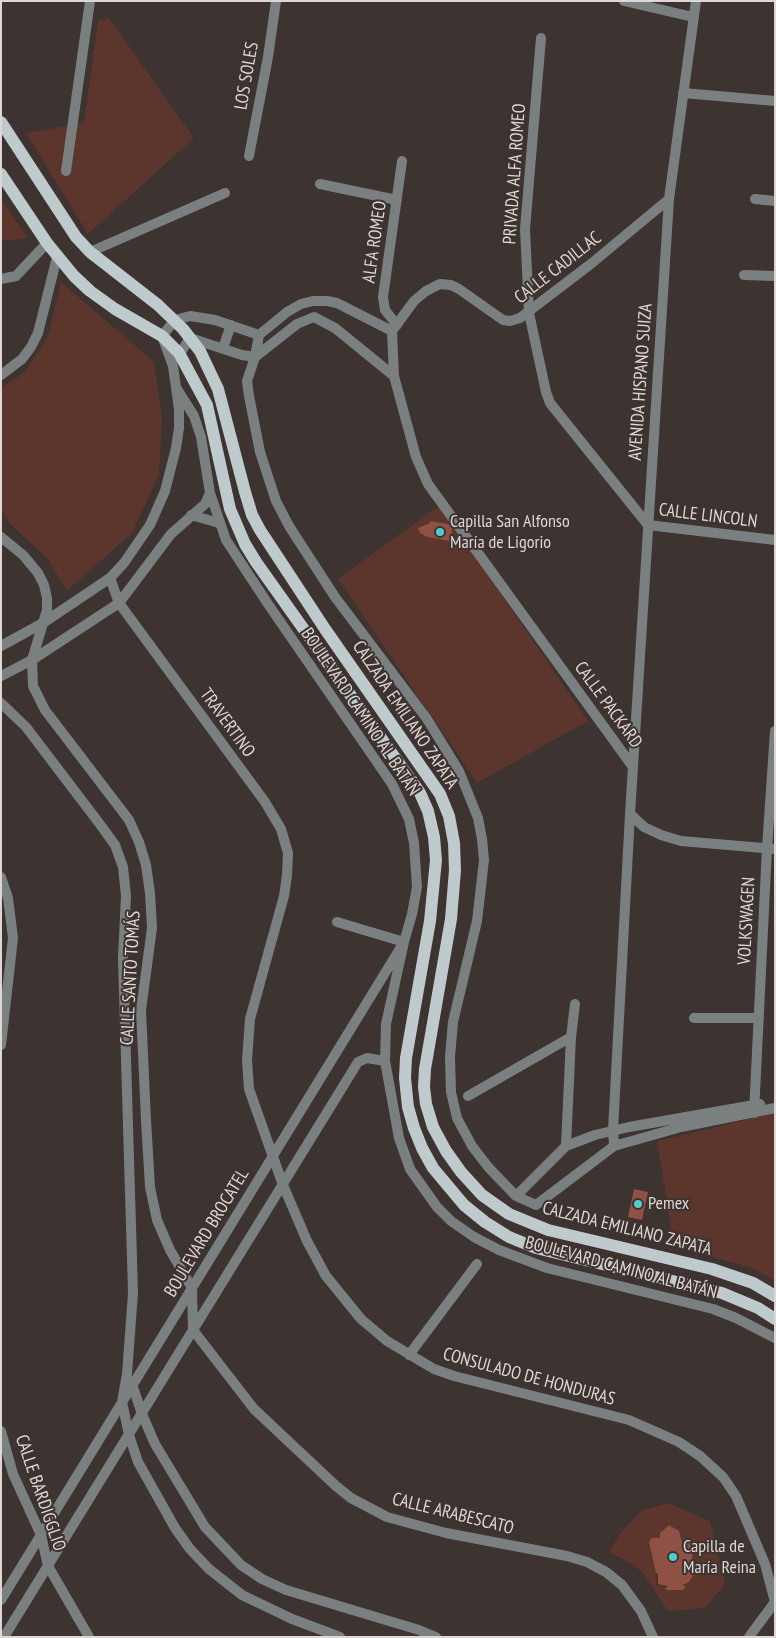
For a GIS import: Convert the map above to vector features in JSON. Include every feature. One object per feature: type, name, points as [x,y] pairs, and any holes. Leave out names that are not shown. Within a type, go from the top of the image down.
[{"type":"main road","name":"CALZADA EMILIANO ZAPATA","points":[[1,122],[67,225],[90,252],[175,320],[206,362],[218,388],[245,492],[252,515],[260,530],[325,629],[440,794],[449,816],[454,842],[455,870],[451,919],[425,1069],[424,1087],[426,1104],[433,1127],[446,1151],[461,1172],[482,1195],[509,1214],[548,1230],[712,1269],[753,1284],[775,1296]]},
{"type":"main road","name":"CALZADA EMILIANO ZAPATA","points":[[1,174],[57,257],[90,291],[115,309],[162,336],[178,353],[207,405],[230,509],[246,544],[262,570],[420,793],[428,811],[434,837],[436,860],[434,891],[406,1058],[405,1078],[408,1106],[414,1128],[433,1168],[464,1205],[485,1222],[509,1237],[536,1248],[722,1292],[758,1308],[775,1319]]},
{"type":"street","points":[[66,171],[90,1]]},
{"type":"street","name":"LOS SOLES","points":[[249,156],[276,1]]},
{"type":"street","points":[[624,1],[693,17]]},
{"type":"street","name":"AVENIDA HISPANO SUIZA","points":[[633,767],[669,199],[696,1]]},
{"type":"street","name":"PRIVADA ALFA ROMEO","points":[[529,313],[525,229],[541,38]]},
{"type":"street","points":[[683,93],[775,101]]},
{"type":"street","name":"ALFA ROMEO","points":[[394,328],[385,310],[383,298],[402,160]]},
{"type":"street","points":[[320,184],[397,200]]},
{"type":"street","points":[[90,252],[225,193]]},
{"type":"street","name":"CALLE CADILLAC","points":[[394,328],[414,301],[426,291],[440,284],[451,285],[459,289],[503,320],[510,321],[520,318],[592,263],[669,199]]},
{"type":"street","points":[[755,199],[775,201]]},
{"type":"street","points":[[1,279],[16,276],[47,243]]},
{"type":"street","points":[[1,375],[22,359],[38,333],[57,257]]},
{"type":"street","points":[[744,274],[775,276]]},
{"type":"street","points":[[394,328],[327,301],[313,301],[301,304],[287,312],[259,334],[255,357],[247,381],[260,452],[276,501],[289,526],[335,597],[427,719],[460,771],[478,818],[484,860],[477,920],[453,1022],[450,1056],[451,1092],[457,1118],[472,1146],[489,1168],[516,1196],[536,1204],[614,1146],[754,1109],[775,1101]]},
{"type":"street","points":[[313,301],[314,317]]},
{"type":"street","name":"CALLE LINCOLN","points":[[529,313],[550,403],[648,525],[775,540]]},
{"type":"street","points":[[1,646],[43,623],[110,578],[124,563],[150,525],[165,491],[178,438],[179,409],[174,366],[162,336],[175,320],[190,316],[215,320],[259,334]]},
{"type":"street","points":[[174,366],[178,353],[190,338],[242,355],[255,357],[296,324],[314,317],[335,328],[394,376]]},
{"type":"street","points":[[223,348],[231,325]]},
{"type":"street","name":"CALLE PACKARD","points":[[394,328],[394,376],[416,457],[428,484],[633,767],[613,1130],[614,1146]]},
{"type":"street","name":"BOULEVARD CAMINO AL BATÁN","points":[[177,390],[194,416],[201,437],[210,492],[226,540],[392,784],[402,801],[409,820],[414,843],[417,887],[386,1024],[385,1061],[399,1138],[410,1169],[437,1207],[451,1221],[474,1237],[499,1250],[547,1268],[712,1309],[750,1324],[775,1338]]},
{"type":"street","points":[[1,676],[32,660],[119,603],[171,534],[205,504],[210,492]]},
{"type":"street","points":[[191,515],[219,523]]},
{"type":"street","name":"CALLE SANTO TOMÁS","points":[[1,537],[23,555],[38,573],[44,585],[47,604],[32,660],[34,686],[45,710],[128,820],[139,842],[146,865],[152,928],[141,1010],[150,1187],[157,1220],[170,1250],[192,1288],[193,1330]]},
{"type":"street","name":"TRAVERTINO","points":[[110,578],[119,603],[265,802],[281,829],[288,852],[284,896]]},
{"type":"street","name":"CALLE SANTO TOMÁS","points":[[1,702],[26,727],[115,845],[123,867],[126,896],[124,958],[133,1293],[127,1374],[122,1402]]},
{"type":"street","name":"VOLKSWAGEN","points":[[754,1109],[771,848],[775,732]]},
{"type":"street","points":[[630,814],[644,827],[660,835],[681,841],[771,848]]},
{"type":"street","points":[[1,876],[8,898],[12,938],[1,1045]]},
{"type":"street","name":"CONSULADO DE HONDURAS","points":[[284,896],[250,1019],[247,1060],[249,1089],[283,1185],[307,1241],[326,1276],[361,1319],[387,1341],[434,1369],[454,1376],[629,1420],[678,1442],[700,1456],[723,1477],[736,1496],[765,1564],[775,1602]]},
{"type":"street","points":[[337,922],[404,942]]},
{"type":"street","name":"BOULEVARD BROCATEL","points":[[1,1600],[404,942]]},
{"type":"street","points":[[566,1146],[575,1004]]},
{"type":"street","points":[[694,1018],[759,1018]]},
{"type":"street","points":[[468,1096],[572,1037]]},
{"type":"street","points":[[4,1637],[358,1062],[367,1058],[385,1061]]},
{"type":"street","points":[[516,1196],[566,1146],[595,1135],[613,1130],[754,1109],[775,1108]]},
{"type":"street","points":[[409,1355],[477,1264]]},
{"type":"street","name":"CALLE ARABESCATO","points":[[193,1330],[254,1409],[351,1498],[387,1517],[438,1531],[567,1556],[587,1562],[606,1572],[622,1585],[641,1611],[653,1637]]},
{"type":"street","points":[[127,1374],[133,1384],[142,1414],[155,1444],[205,1527],[241,1565],[262,1579],[286,1590],[436,1637]]},
{"type":"street","points":[[122,1402],[129,1435],[138,1462],[175,1528],[190,1549],[209,1569],[242,1595],[292,1619],[340,1637]]},
{"type":"street","name":"CALLE BARDIGGLIO","points":[[1,1431],[13,1474],[41,1535],[48,1566],[89,1637]]},
{"type":"street","points":[[749,1637],[775,1602]]},
{"type":"shaded area","points":[[109,18],[194,138],[88,234],[26,133],[84,123],[98,21]]},
{"type":"shaded area","points":[[1,199],[28,238],[1,241]]},
{"type":"shaded area","points":[[61,282],[154,362],[162,418],[159,475],[132,533],[67,591],[48,559],[10,524],[1,509],[1,387],[23,374],[47,339]]},
{"type":"shaded area","points":[[440,505],[588,721],[477,783],[338,579]]},
{"type":"shaded area","points":[[775,1113],[775,1280],[751,1268],[674,1246],[657,1141]]},
{"type":"shaded area","points":[[668,1503],[710,1521],[725,1584],[705,1608],[668,1611],[643,1573],[630,1563],[609,1552],[620,1533],[641,1511]],"holes":[[[669,1525],[679,1531],[682,1542],[692,1542],[693,1576],[688,1583],[682,1585],[686,1587],[683,1590],[667,1590],[665,1589],[668,1586],[656,1585],[658,1573],[656,1572],[649,1542],[652,1538],[660,1538],[660,1533]]]},
{"type":"building","name":"Capilla San Alfonso María de Ligorio","points":[[430,521],[453,525],[450,541],[427,537],[420,533],[418,528],[430,523]]},
{"type":"building","name":"Pemex","points":[[634,1189],[648,1192],[642,1220],[628,1217]]},
{"type":"building","name":"Capilla de María Reina","points":[[669,1525],[679,1531],[682,1542],[692,1542],[693,1576],[688,1583],[682,1585],[686,1587],[683,1590],[667,1590],[665,1589],[668,1586],[658,1584],[658,1573],[656,1573],[649,1542],[652,1538],[660,1538],[660,1533]]},
{"type":"place","name":"Capilla San Alfonso María de Ligorio","points":[[440,532]]},
{"type":"place","name":"Pemex","points":[[638,1204]]},
{"type":"place","name":"Capilla de María Reina","points":[[673,1557]]}]
